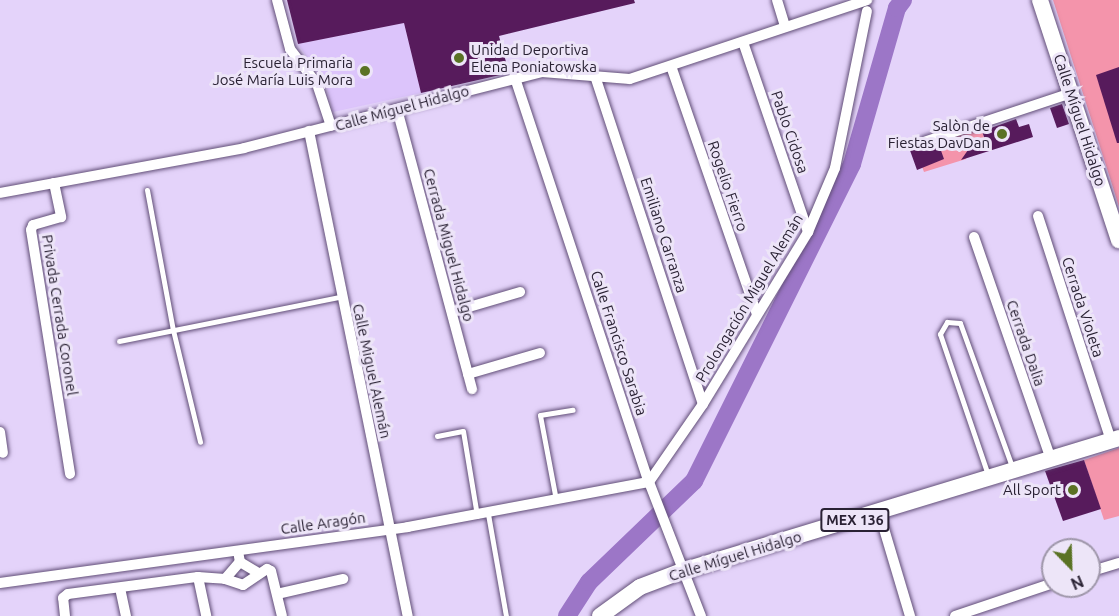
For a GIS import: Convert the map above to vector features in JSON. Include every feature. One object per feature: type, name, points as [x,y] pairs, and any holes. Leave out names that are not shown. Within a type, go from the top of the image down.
[{"type":"main road","name":"Calle Míguel Hidalgo","points":[[1040,0],[1115,216],[1119,240]]},
{"type":"main road","name":"Calle Míguel Hidalgo","points":[[600,616],[640,587],[686,570],[879,513],[1115,439]]},
{"type":"street","points":[[277,0],[290,49],[316,84],[331,126]]},
{"type":"street","points":[[777,0],[785,27]]},
{"type":"street","name":"Calle Míguel Hidalgo","points":[[0,193],[244,148],[542,72],[630,79],[785,27],[867,5]]},
{"type":"street","name":"Prolongación Miguel Alemán","points":[[652,487],[808,232],[835,168],[867,5]]},
{"type":"street","name":"Pablo Cidosa","points":[[743,42],[808,232]]},
{"type":"street","name":"Rogelio Fierro","points":[[671,66],[757,315]]},
{"type":"street","name":"Emiliano Carranza","points":[[596,76],[704,404]]},
{"type":"street","name":"Calle Francisco Sarabia","points":[[514,78],[652,487],[667,519],[701,616]]},
{"type":"street","points":[[924,142],[1071,93]]},
{"type":"street","name":"Cerrada Miguel Hidalgo","points":[[398,109],[472,389]]},
{"type":"street","name":"Calle Miguel Alemán","points":[[309,131],[340,297],[392,528],[408,616]]},
{"type":"street","name":"Privada Cerrada Coronel","points":[[54,183],[61,217],[33,225],[31,230],[70,474]]},
{"type":"street","name":"Cerrada Violeta","points":[[1038,216],[1115,439]]},
{"type":"street","name":"Cerrada Dalia","points":[[974,237],[1051,459]]},
{"type":"street","points":[[452,312],[520,292]]},
{"type":"street","points":[[468,374],[540,353]]},
{"type":"street","points":[[0,432],[3,453]]},
{"type":"street","name":"Calle Aragón","points":[[0,583],[239,556],[392,528],[483,515],[556,500],[652,487]]},
{"type":"street","points":[[879,513],[910,616]]},
{"type":"street","points":[[225,579],[239,556],[258,573]]},
{"type":"street","points":[[1101,568],[1119,563]]},
{"type":"street","points":[[65,616],[63,598],[68,594],[198,577],[225,579],[243,585],[258,573],[271,571],[282,616]]},
{"type":"street","points":[[198,577],[206,616]]},
{"type":"street","points":[[277,594],[343,579]]},
{"type":"street","points":[[120,588],[126,616]]},
{"type":"street","points":[[955,616],[985,611],[1041,589]]},
{"type":"lane","points":[[147,190],[174,330],[200,442]]},
{"type":"lane","points":[[119,341],[340,297]]},
{"type":"lane","points":[[989,479],[940,334],[947,322],[960,322],[1014,471]]},
{"type":"lane","points":[[556,500],[540,415],[573,410]]},
{"type":"lane","points":[[437,436],[463,431],[506,616]]},
{"type":"shaded area","points":[[1053,0],[1119,0],[1119,207],[1110,178]]},
{"type":"shaded area","name":"Escuela Primaria José María Luis Mora","points":[[404,23],[421,93],[333,112],[326,85],[298,44]]},
{"type":"shaded area","points":[[980,126],[986,143],[968,150],[966,159],[924,172],[915,148]]},
{"type":"shaded area","points":[[1119,448],[1119,516],[1104,520],[1084,460]]},
{"type":"building","name":"Unidad Deportiva Elena Poniatowska","points":[[287,0],[634,0],[635,3],[499,36],[509,73],[421,93],[404,23],[298,44]]},
{"type":"building","points":[[1119,67],[1119,143],[1117,143],[1096,75]]},
{"type":"building","points":[[1062,104],[1069,124],[1057,128],[1050,108]]},
{"type":"building","name":"Salòn de Fiestas DavDan","points":[[1016,119],[1019,127],[1029,124],[1033,137],[961,160],[968,150],[986,143],[982,131]]},
{"type":"building","points":[[915,139],[919,149],[939,145],[944,159],[917,170],[907,142]]},
{"type":"building","name":"All Sport","points":[[1084,460],[1101,509],[1063,521],[1045,471]]},
{"type":"waterway","points":[[567,616],[589,582],[694,481],[852,164],[897,8],[903,0]]},
{"type":"place","name":"Unidad Deportiva Elena Poniatowska","points":[[459,58]]},
{"type":"place","name":"Escuela Primaria José María Luis Mora","points":[[365,71]]},
{"type":"place","name":"Salòn de Fiestas DavDan","points":[[1002,134]]},
{"type":"place","name":"All Sport","points":[[1073,490]]}]
